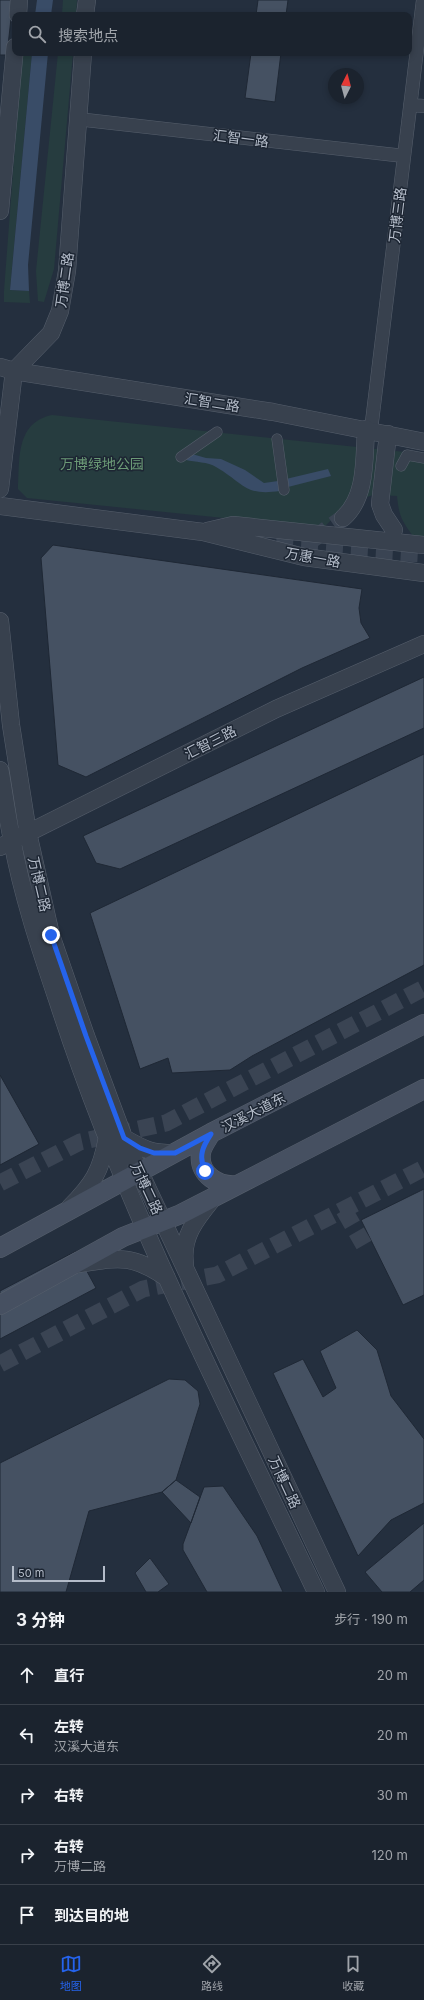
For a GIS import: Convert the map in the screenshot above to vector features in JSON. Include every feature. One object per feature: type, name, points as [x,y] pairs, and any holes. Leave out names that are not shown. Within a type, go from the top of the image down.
[{"type":"main road","name":"汉溪大道东","points":[[0,1248],[175,1153],[424,1024]]},
{"type":"main road","points":[[0,1305],[123,1237],[163,1222],[214,1197],[424,1089]]},
{"type":"main road","points":[[211,1134],[201,1153],[201,1163],[205,1171],[212,1179],[221,1184],[237,1185]]},
{"type":"street","points":[[18,12],[19,0]]},
{"type":"street","points":[[86,12],[87,0]]},
{"type":"street","name":"万博三路","points":[[375,431],[410,105],[421,45],[423,0]]},
{"type":"street","points":[[0,211],[5,111],[14,56]]},
{"type":"street","name":"万博二路","points":[[7,369],[52,334],[60,311],[67,271],[83,56]]},
{"type":"street","points":[[410,105],[424,106]]},
{"type":"street","name":"汇智一路","points":[[78,119],[404,156]]},
{"type":"street","points":[[0,489],[7,369]]},
{"type":"street","name":"汇智二路","points":[[7,369],[265,410],[424,442]]},
{"type":"street","points":[[342,518],[357,501],[375,431]]},
{"type":"street","points":[[375,431],[380,504],[384,515],[394,530]]},
{"type":"street","points":[[181,457],[217,432]]},
{"type":"street","points":[[277,439],[284,490]]},
{"type":"street","points":[[401,466],[407,455],[424,458]]},
{"type":"street","name":"万惠一路","points":[[0,506],[203,532],[304,557],[423,572]]},
{"type":"street","name":"万惠一路","points":[[203,532],[233,525],[424,545]]},
{"type":"street","name":"万博二路","points":[[0,621],[11,725],[28,833],[51,935],[86,1036],[124,1138],[145,1228],[167,1278],[316,1592]]},
{"type":"street","points":[[417,647],[424,634]]},
{"type":"street","name":"汇智三路","points":[[6,844],[276,709],[417,647]]},
{"type":"street","name":"万博二路","points":[[0,770],[6,844],[71,1043],[107,1138],[163,1222],[337,1592]]},
{"type":"street","points":[[62,1214],[93,1181],[103,1161],[107,1138]]},
{"type":"street","points":[[124,1138],[140,1148],[154,1153],[175,1153]]},
{"type":"street","points":[[185,1270],[183,1251],[187,1237],[197,1219],[214,1197]]},
{"type":"street","points":[[73,1264],[110,1259],[140,1261],[167,1278]]},
{"type":"green space","points":[[63,0],[77,0],[76,12],[62,12]]},
{"type":"green space","points":[[22,56],[32,56],[10,290],[29,291],[30,303],[4,302]]},
{"type":"green space","points":[[58,56],[73,56],[54,269],[44,302],[38,301],[36,271]]},
{"type":"green space","name":"万博绿地公园","points":[[52,415],[424,454],[424,538],[413,536],[406,526],[401,517],[397,496],[373,495],[349,503],[323,528],[27,498],[18,489],[22,444],[31,426],[40,419]]},
{"type":"water","points":[[37,0],[53,0],[51,12],[35,12]]},
{"type":"water","points":[[32,56],[48,56],[28,265],[29,291],[10,290]]},
{"type":"water","points":[[192,454],[206,458],[221,459],[245,470],[264,483],[278,481],[280,491],[259,492],[252,490],[245,487],[213,465],[186,460]]},
{"type":"water","points":[[328,469],[331,476],[288,487],[286,479]]},
{"type":"building","points":[[0,0],[13,0],[7,55],[0,55]]},
{"type":"building","points":[[258,0],[288,0],[286,12],[256,12]]},
{"type":"building","points":[[251,56],[281,56],[275,102],[245,98]]},
{"type":"building","points":[[53,545],[362,589],[359,608],[361,623],[370,638],[302,668],[86,777],[58,765],[41,558]]},
{"type":"building","points":[[424,677],[424,728],[120,869],[96,863],[83,836]]},
{"type":"building","points":[[424,754],[424,965],[252,1056],[230,1070],[172,1073],[168,1058],[140,1069],[90,913]]},
{"type":"building","points":[[0,1075],[39,1144],[0,1165]]},
{"type":"building","points":[[424,1189],[424,1295],[403,1305],[361,1220]]},
{"type":"building","points":[[76,1251],[96,1288],[0,1339],[0,1291]]},
{"type":"building","points":[[357,1330],[377,1350],[391,1396],[424,1439],[424,1503],[391,1520],[358,1556],[273,1373],[303,1359],[323,1397],[336,1388],[320,1351]]},
{"type":"building","points":[[169,1379],[185,1380],[198,1391],[200,1404],[176,1480],[162,1492],[89,1511],[66,1592],[0,1592],[0,1463]]},
{"type":"building","points":[[176,1480],[200,1497],[191,1523],[162,1492]]},
{"type":"building","points":[[223,1486],[257,1536],[283,1592],[207,1592],[183,1550],[183,1544],[204,1487]]},
{"type":"building","points":[[424,1523],[424,1580],[410,1592],[382,1592],[365,1572]]},
{"type":"building","points":[[150,1558],[169,1584],[158,1592],[146,1592],[135,1573]]},
{"type":"tunnel","points":[[313,539],[343,518]]},
{"type":"tunnel","points":[[276,546],[424,554]]},
{"type":"tunnel","points":[[0,1183],[80,1142],[166,1123],[424,988]]},
{"type":"tunnel","points":[[0,1364],[143,1289],[217,1275],[424,1168]]},
{"type":"tunnel","points":[[344,1210],[364,1245]]},
{"type":"route","points":[[51,935],[86,1036],[124,1138],[140,1148],[154,1153],[175,1153],[211,1134],[203,1146],[201,1153],[201,1163],[205,1171]]}]
